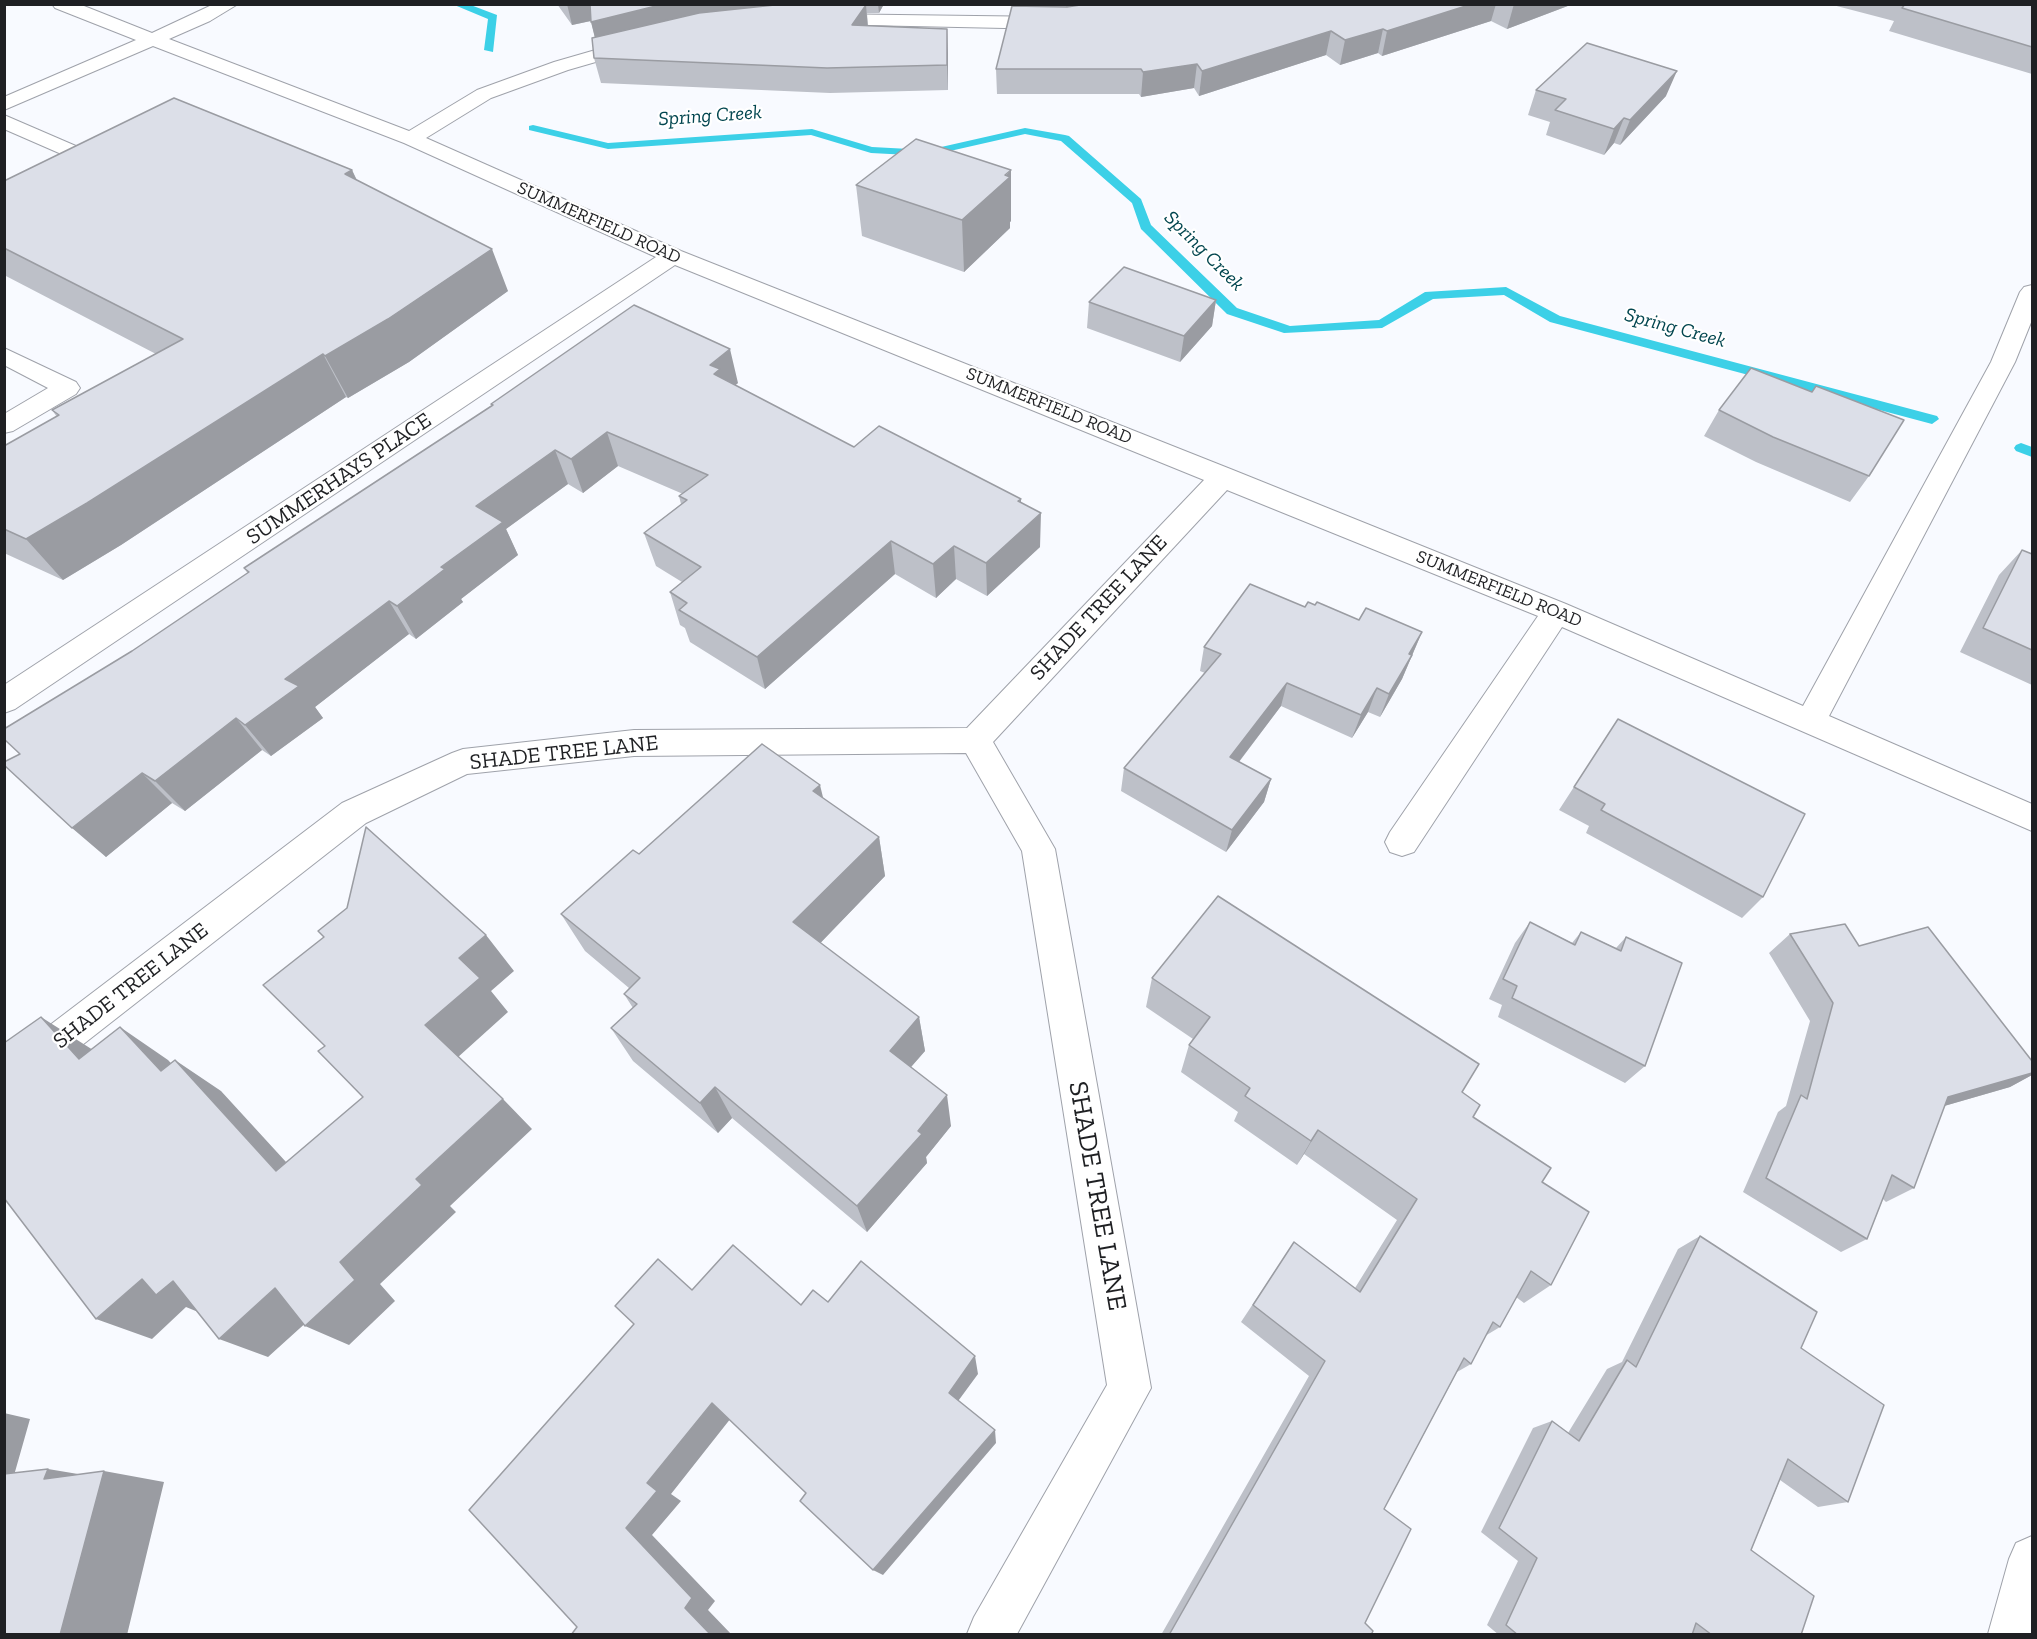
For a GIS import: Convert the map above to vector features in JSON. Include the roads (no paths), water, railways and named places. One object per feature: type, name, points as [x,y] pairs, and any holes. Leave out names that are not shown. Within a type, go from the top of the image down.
[{"type":"street","name":"SUMMERFIELD ROAD","points":[[61,4],[411,139],[673,256],[1556,612],[2032,818]]},
{"type":"street","points":[[4,104],[204,17],[228,4]]},
{"type":"street","points":[[806,20],[949,12],[1066,23]]},
{"type":"street","points":[[411,139],[484,94],[561,66],[657,39]]},
{"type":"street","points":[[4,121],[99,163],[72,176]]},
{"type":"street","name":"SUMMERHAYS PLACE","points":[[4,700],[673,256]]},
{"type":"street","points":[[1810,722],[1998,371],[2032,292]]},
{"type":"street","points":[[4,355],[67,388],[4,425]]},
{"type":"street","name":"SHADE TREE LANE","points":[[4,1083],[354,813],[463,762],[634,743],[975,740],[1224,477]]},
{"type":"street","points":[[1402,842],[1556,612]]},
{"type":"street","name":"SHADE TREE LANE","points":[[975,740],[1038,849],[1129,1388],[991,1635]]},
{"type":"street","points":[[2012,1635],[2032,1559]]},
{"type":"waterway","name":"Spring Creek","points":[[457,4],[493,17],[489,50]]},
{"type":"waterway","name":"Spring Creek","points":[[533,128],[608,146],[812,132],[871,150],[928,153],[1025,131],[1065,138],[1137,202],[1145,226],[1232,311],[1289,330],[1382,324],[1430,295],[1506,291],[1555,319],[1932,419]]},
{"type":"waterway","name":"Spring Creek","points":[[2021,448],[2032,452]]}]
